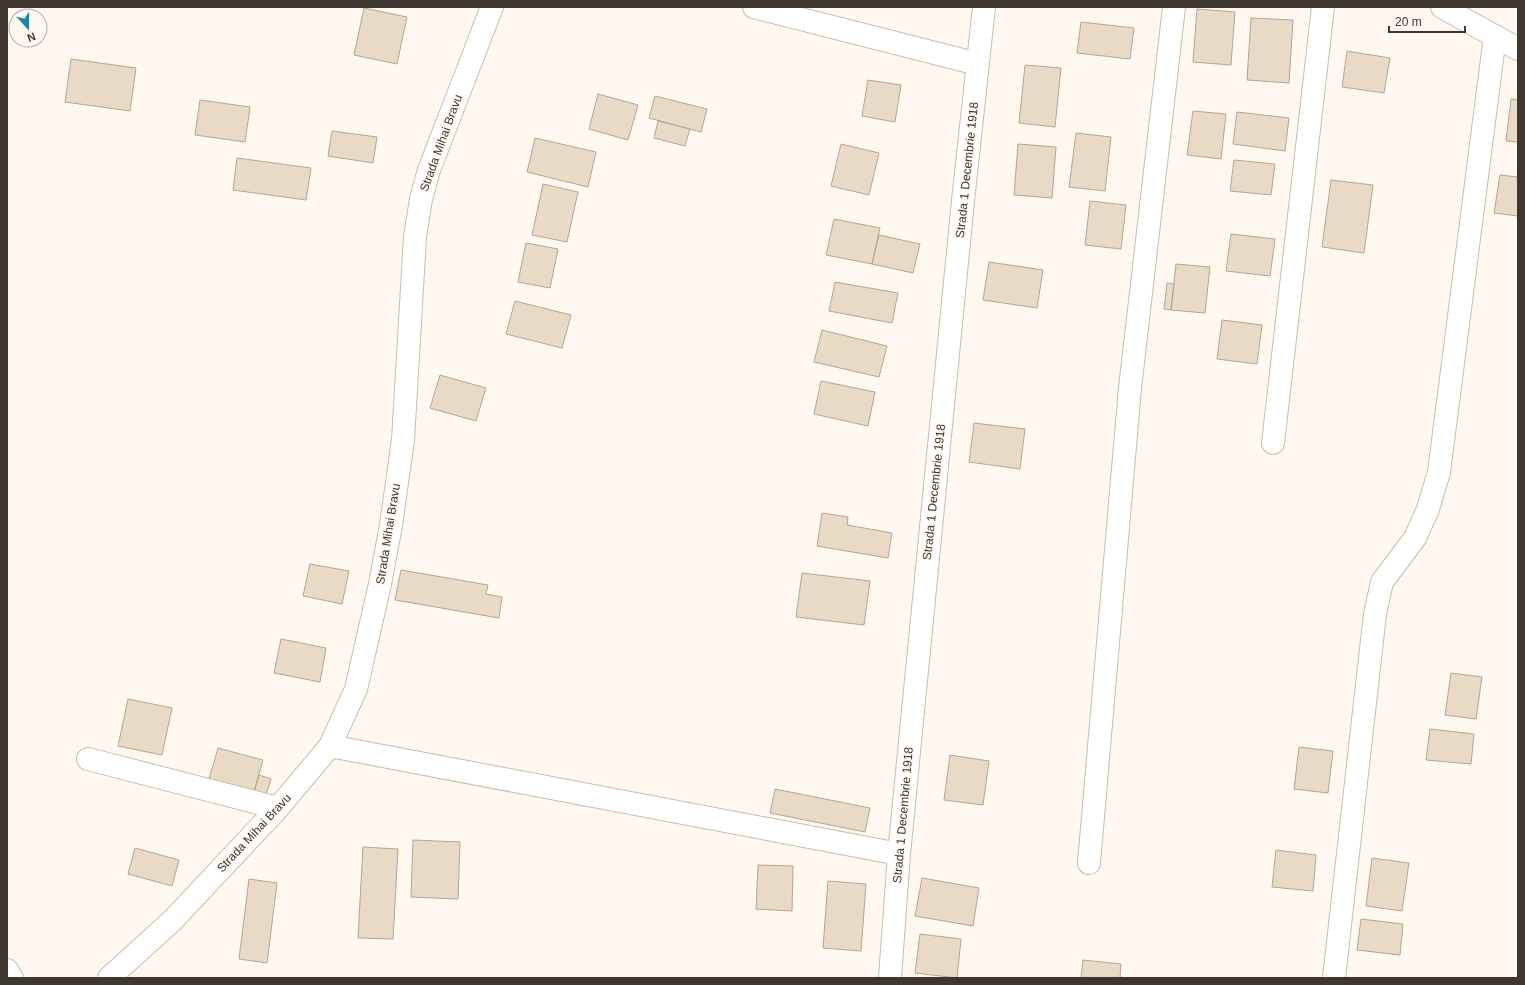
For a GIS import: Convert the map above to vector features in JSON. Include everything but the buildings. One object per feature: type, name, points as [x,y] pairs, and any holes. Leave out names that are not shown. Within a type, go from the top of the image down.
[{"type":"street","name":"Strada Mihai Bravu","points":[[109,978],[172,921],[278,808],[330,746],[356,689],[380,584],[391,525],[403,440],[415,238],[421,199],[429,170],[492,7]]},
{"type":"street","points":[[754,7],[978,64]]},
{"type":"street","name":"Strada 1 Decembrie 1918","points":[[890,978],[899,854],[963,201],[984,7]]},
{"type":"street","points":[[1089,863],[1130,388],[1174,7]]},
{"type":"street","points":[[1272,443],[1323,7]]},
{"type":"street","points":[[1442,7],[1518,49]]},
{"type":"street","points":[[1334,978],[1375,614],[1382,582],[1415,538],[1428,509],[1439,472],[1495,36]]},
{"type":"street","points":[[330,746],[899,854]]},
{"type":"street","points":[[88,759],[278,808]]},
{"type":"street","points":[[7,970],[12,978]]}]
